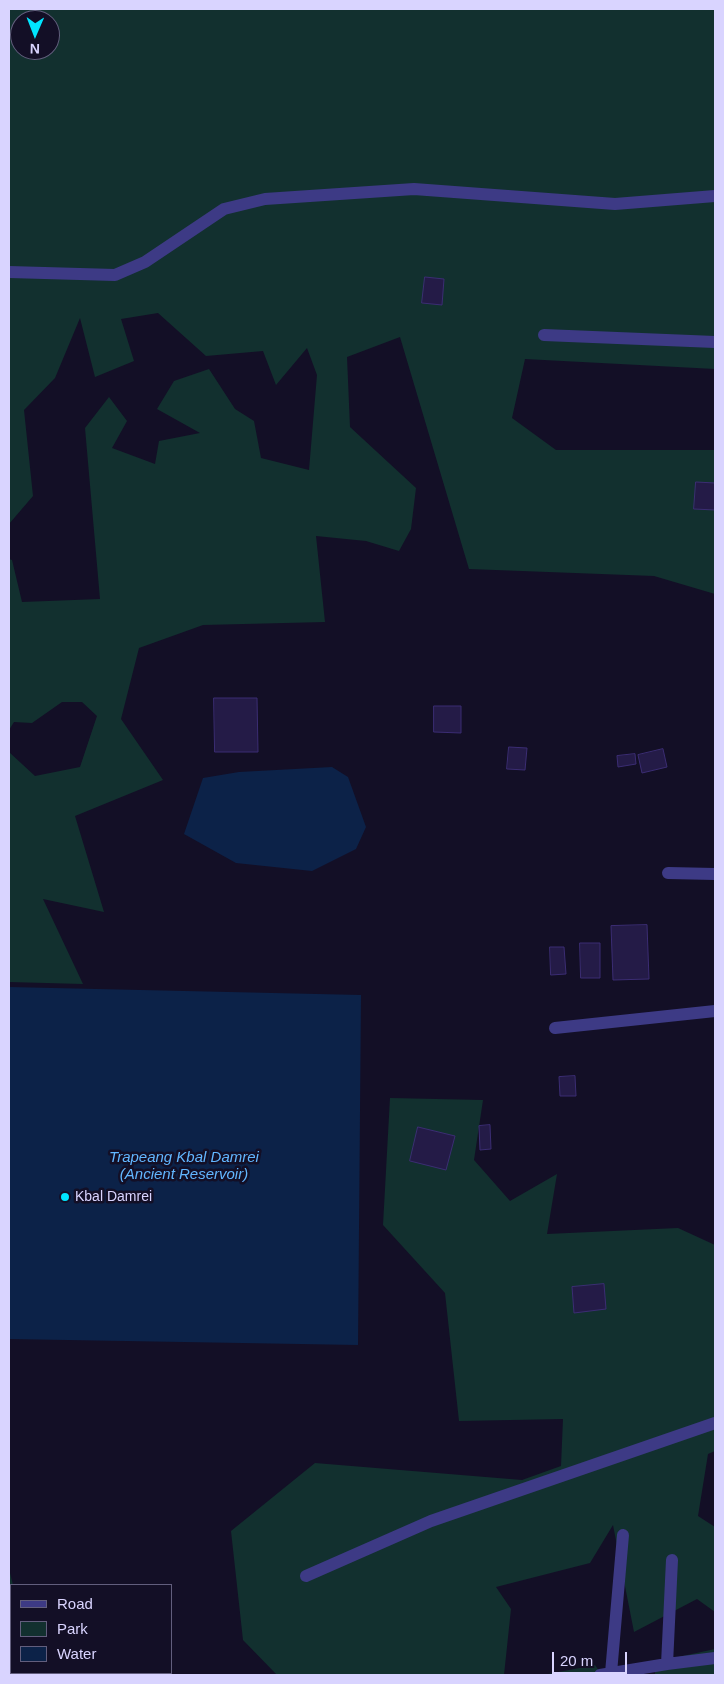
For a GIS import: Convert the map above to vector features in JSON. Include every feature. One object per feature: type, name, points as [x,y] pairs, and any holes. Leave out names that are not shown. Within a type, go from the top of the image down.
[{"type":"street","points":[[9,272],[116,274],[145,262],[224,209],[265,199],[414,189],[615,204],[715,196]]},
{"type":"street","points":[[544,335],[715,342]]},
{"type":"street","points":[[668,873],[715,874]]},
{"type":"street","points":[[555,1028],[715,1011]]},
{"type":"street","points":[[306,1576],[431,1521],[715,1423]]},
{"type":"street","points":[[623,1535],[605,1674],[715,1658]]},
{"type":"street","points":[[667,1664],[672,1560]]},
{"type":"green space","points":[[9,9],[715,9],[715,369],[525,359],[512,418],[556,450],[715,450],[715,594],[654,576],[469,569],[400,337],[347,357],[350,427],[416,488],[411,529],[399,551],[366,541],[316,536],[325,622],[203,625],[139,648],[121,719],[163,780],[75,816],[104,912],[43,899],[83,984],[9,982],[9,752],[35,776],[80,767],[97,716],[82,702],[62,702],[32,723],[14,722],[9,730],[9,559],[12,560],[22,602],[100,599],[85,428],[109,397],[127,421],[112,448],[155,464],[159,441],[200,433],[157,409],[174,381],[209,369],[235,409],[254,421],[261,458],[309,470],[317,375],[307,348],[276,385],[263,351],[206,356],[158,313],[121,319],[134,361],[95,377],[80,318],[55,378],[24,410],[33,496],[9,524]]},
{"type":"green space","points":[[390,1098],[483,1100],[474,1160],[510,1201],[557,1174],[547,1234],[678,1228],[715,1245],[715,1451],[708,1454],[698,1516],[715,1527],[715,1612],[697,1599],[634,1632],[613,1525],[590,1563],[496,1587],[511,1609],[504,1675],[277,1675],[243,1640],[231,1531],[315,1463],[522,1480],[561,1466],[563,1419],[459,1421],[445,1293],[383,1225]]},
{"type":"green space","points":[[9,1569],[13,1584],[10,1584],[9,1642]]},
{"type":"green space","points":[[715,1649],[715,1675],[655,1675],[655,1662]]},
{"type":"green space","points":[[595,1665],[602,1675],[543,1675]]},
{"type":"water","points":[[332,767],[348,777],[366,827],[356,849],[312,871],[236,863],[184,834],[203,778],[239,772]]},
{"type":"water","name":"Trapeang Kbal Damrei (Ancient Reservoir)","points":[[9,987],[361,995],[358,1345],[9,1339]]},
{"type":"building","points":[[425,277],[444,279],[442,305],[422,303]]},
{"type":"building","points":[[696,482],[715,483],[715,510],[694,509]]},
{"type":"building","points":[[214,698],[257,698],[258,752],[215,752]]},
{"type":"building","points":[[434,706],[461,706],[461,733],[434,732]]},
{"type":"building","points":[[509,747],[527,748],[525,770],[507,769]]},
{"type":"building","points":[[663,749],[667,767],[642,773],[638,755]]},
{"type":"building","points":[[635,754],[636,764],[618,767],[617,756]]},
{"type":"building","points":[[647,925],[649,979],[613,980],[611,926]]},
{"type":"building","points":[[580,943],[600,943],[600,978],[581,978]]},
{"type":"building","points":[[550,947],[564,947],[566,974],[551,975]]},
{"type":"building","points":[[575,1076],[576,1096],[560,1096],[559,1077]]},
{"type":"building","points":[[490,1125],[491,1149],[480,1150],[479,1126]]},
{"type":"building","points":[[418,1127],[455,1136],[446,1170],[410,1161]]},
{"type":"building","points":[[604,1284],[606,1309],[574,1313],[572,1287]]},
{"type":"place","name":"Kbal Damrei","points":[[65,1197]]}]
